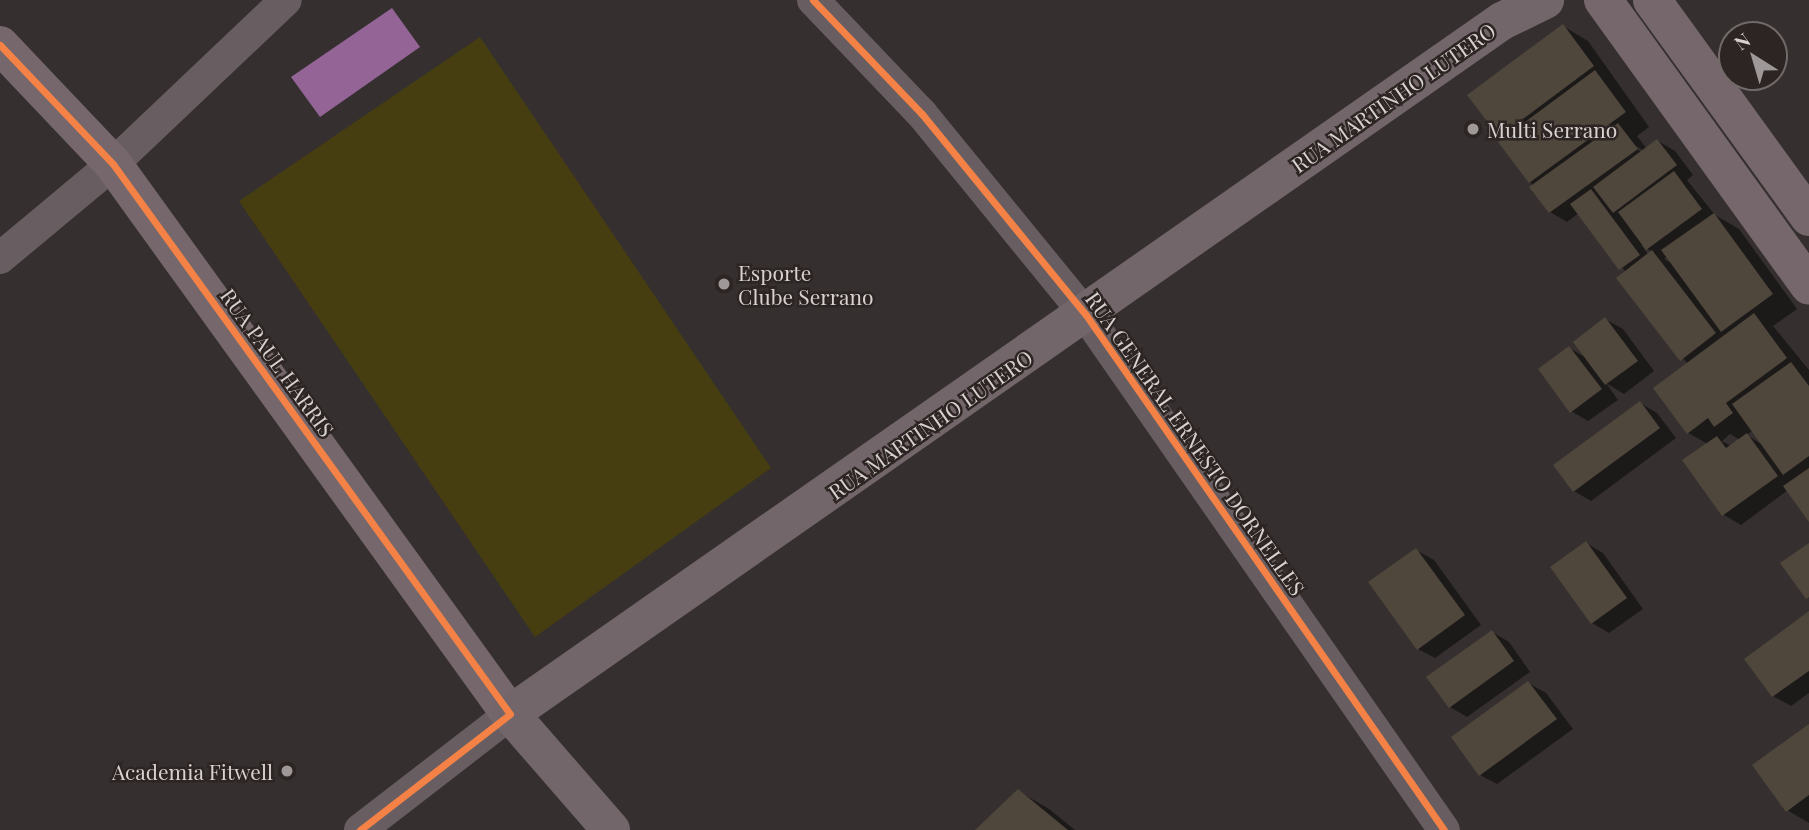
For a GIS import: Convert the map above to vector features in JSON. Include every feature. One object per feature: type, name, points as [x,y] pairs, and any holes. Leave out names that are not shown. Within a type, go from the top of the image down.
[{"type":"main road","name":"RUA MARTINHO LUTERO","points":[[510,713],[1086,315],[1508,10],[1545,0]]},
{"type":"main road","name":"RUA PAUL HARRIS","points":[[510,713],[611,830]]},
{"type":"street","points":[[0,258],[113,164],[286,0]]},
{"type":"street","name":"RUA GENERAL ERNESTO DORNELLES","points":[[813,0],[922,114],[1086,315],[1444,830]]},
{"type":"street","points":[[1604,0],[1809,286]]},
{"type":"street","points":[[1652,0],[1809,217]]},
{"type":"street","name":"RUA PAUL HARRIS","points":[[0,45],[113,164],[510,713]]},
{"type":"street","name":"RUA MARTINHO LUTERO","points":[[360,830],[510,713]]},
{"type":"shaded area","points":[[392,8],[420,47],[320,117],[291,77]]},
{"type":"shaded area","points":[[480,37],[771,468],[535,637],[239,201]]},
{"type":"building","points":[[1563,24],[1594,66],[1499,137],[1467,95]]},
{"type":"building","points":[[1595,70],[1626,112],[1529,183],[1498,142]]},
{"type":"building","points":[[1618,123],[1638,149],[1549,213],[1529,187]]},
{"type":"building","points":[[1657,139],[1677,165],[1613,213],[1593,187]]},
{"type":"building","points":[[1674,171],[1702,209],[1646,250],[1618,212]]},
{"type":"building","points":[[1591,189],[1640,255],[1619,270],[1570,204]]},
{"type":"building","points":[[1714,213],[1773,294],[1721,332],[1661,250]]},
{"type":"building","points":[[1652,250],[1716,333],[1680,361],[1616,278]]},
{"type":"building","points":[[1754,313],[1787,358],[1726,403],[1733,413],[1714,427],[1708,418],[1687,434],[1653,388]]},
{"type":"building","points":[[1605,317],[1638,361],[1605,385],[1573,342]]},
{"type":"building","points":[[1569,346],[1602,389],[1570,413],[1538,369]]},
{"type":"building","points":[[1791,362],[1809,386],[1809,456],[1783,475],[1732,404]]},
{"type":"building","points":[[1640,401],[1660,428],[1573,492],[1553,465]]},
{"type":"building","points":[[1747,433],[1778,476],[1722,516],[1682,460],[1717,436],[1726,448]]},
{"type":"building","points":[[1809,468],[1809,522],[1783,486]]},
{"type":"building","points":[[1586,541],[1627,598],[1591,624],[1550,567]]},
{"type":"building","points":[[1809,543],[1809,597],[1806,599],[1780,563]]},
{"type":"building","points":[[1416,548],[1465,615],[1417,650],[1368,582]]},
{"type":"building","points":[[1809,611],[1809,671],[1772,697],[1744,659]]},
{"type":"building","points":[[1492,630],[1514,661],[1449,708],[1426,677]]},
{"type":"building","points":[[1528,681],[1557,719],[1479,776],[1451,737]]},
{"type":"building","points":[[1809,724],[1809,795],[1786,812],[1752,765]]},
{"type":"building","points":[[1018,789],[1068,830],[975,830]]},
{"type":"cycle path","points":[[813,0],[922,114],[1086,315],[1444,830]]},
{"type":"cycle path","points":[[0,45],[113,164],[510,714],[360,830]]},
{"type":"place","name":"Multi Serrano","points":[[1473,129]]},
{"type":"place","name":"Esporte Clube Serrano","points":[[724,284]]},
{"type":"place","name":"Academia Fitwell","points":[[287,771]]}]
